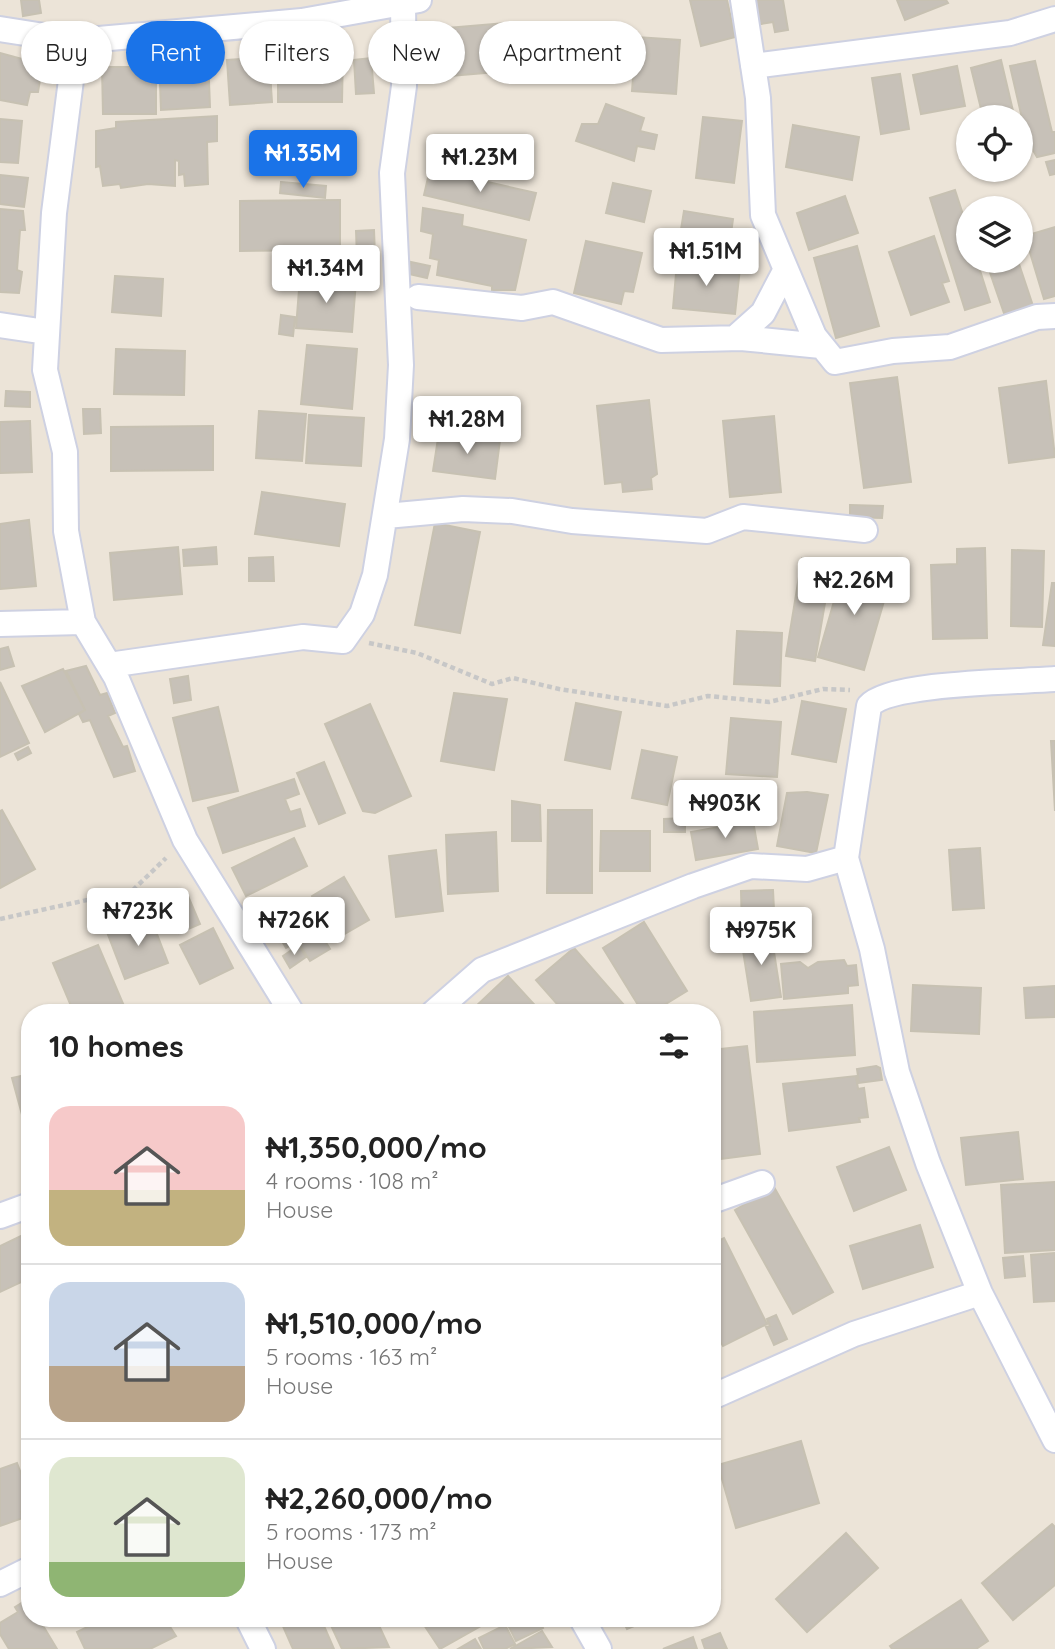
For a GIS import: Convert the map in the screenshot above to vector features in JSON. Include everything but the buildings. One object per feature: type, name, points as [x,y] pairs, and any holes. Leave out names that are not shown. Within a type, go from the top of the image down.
[{"type":"street","points":[[743,0],[758,98],[763,215],[814,336],[835,362],[893,351],[950,347],[1037,317],[1055,316]]},
{"type":"street","points":[[112,38],[302,21],[412,2],[392,173],[401,365],[397,439],[375,575],[362,614],[343,640],[303,637],[116,664]]},
{"type":"street","points":[[753,65],[1010,33],[1055,19]]},
{"type":"street","points":[[0,29],[21,32]]},
{"type":"street","points":[[70,84],[54,213],[45,370],[65,452],[66,531],[83,622],[116,677],[185,840],[286,1004]]},
{"type":"street","points":[[734,338],[763,313],[785,271]]},
{"type":"street","points":[[418,297],[522,308],[553,302],[662,340],[734,338],[821,346]]},
{"type":"street","points":[[0,325],[46,332]]},
{"type":"street","points":[[386,516],[512,511],[572,521],[707,531],[743,517],[865,530]]},
{"type":"street","points":[[0,624],[83,622]]},
{"type":"street","points":[[1055,679],[911,690],[872,702],[869,706],[846,858],[872,949],[897,1072],[928,1163],[980,1293],[1055,1440]]},
{"type":"street","points":[[443,1004],[482,970],[693,886],[751,866],[807,869],[846,858]]},
{"type":"street","points":[[721,1198],[762,1183]]},
{"type":"street","points":[[0,1216],[21,1208]]},
{"type":"street","points":[[721,1393],[854,1334],[980,1293]]},
{"type":"street","points":[[0,1584],[21,1574]]},
{"type":"street","points":[[252,1627],[263,1649]]},
{"type":"street","points":[[587,1627],[599,1649]]},
{"type":"path","points":[[347,636],[385,648],[417,653],[492,684],[513,678],[559,690],[667,706],[708,695],[769,702],[823,688],[848,689],[872,702]]},
{"type":"path","points":[[0,919],[133,890],[185,840]]}]
